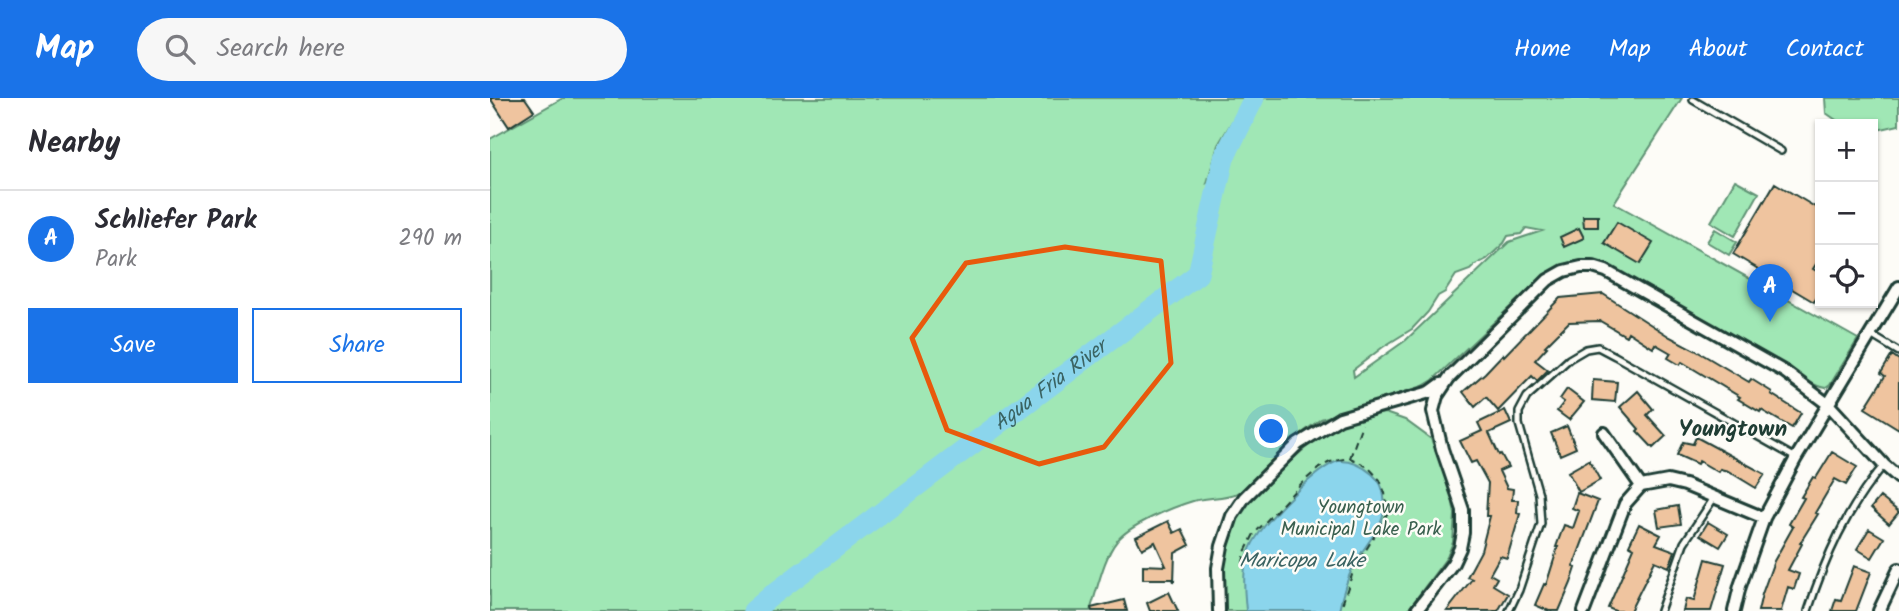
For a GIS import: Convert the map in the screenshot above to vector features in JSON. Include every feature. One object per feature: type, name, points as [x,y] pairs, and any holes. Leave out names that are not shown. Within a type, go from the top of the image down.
[{"type":"street","points":[[1219,611],[1217,568],[1232,516],[1244,498],[1298,444],[1340,418],[1430,392],[1449,378],[1535,291],[1555,275],[1570,268],[1593,267],[1606,271],[1785,372],[1829,405],[1899,478]]},
{"type":"street","points":[[1734,611],[1764,518],[1796,458],[1899,287]]},
{"type":"street","points":[[1416,611],[1453,563],[1460,548],[1462,534],[1463,510],[1442,449],[1433,411],[1437,396],[1449,378]]},
{"type":"street","points":[[1604,433],[1641,486]]},
{"type":"street","points":[[1584,611],[1625,504],[1641,486],[1668,481],[1685,485],[1764,518]]},
{"type":"street","points":[[1879,611],[1899,569]]},
{"type":"lane","points":[[1693,100],[1781,151]]},
{"type":"lane","points":[[1871,335],[1899,352]]},
{"type":"lane","points":[[1509,611],[1519,590],[1541,524],[1539,494],[1519,424],[1519,412],[1527,397],[1569,359],[1586,349],[1598,347],[1796,458]]},
{"type":"lane","points":[[1808,611],[1821,573],[1848,514],[1884,465]]},
{"type":"lane","points":[[1660,611],[1684,543],[1714,497]]},
{"type":"path","points":[[1350,458],[1363,423]]},
{"type":"path","points":[[1243,562],[1254,534],[1325,464],[1350,458],[1364,465],[1380,480],[1388,512],[1354,569],[1340,611]]},
{"type":"highlighted area","points":[[1065,247],[1161,261],[1171,363],[1104,447],[1039,464],[947,430],[912,338],[966,263]]},
{"type":"green space","points":[[563,98],[1246,98],[1218,145],[1207,183],[1223,175],[1264,98],[1682,98],[1614,203],[1858,339],[1830,385],[1826,388],[1820,387],[1781,362],[1608,265],[1575,261],[1544,275],[1433,380],[1423,386],[1321,419],[1289,443],[1240,492],[1184,504],[1131,529],[1117,541],[1108,555],[1090,611],[490,611],[490,139]],"holes":[[[1526,228],[1542,231],[1509,242],[1406,340],[1354,377],[1353,370],[1412,329],[1438,296],[1445,292],[1456,275],[1487,259],[1508,236],[1521,234]]]},
{"type":"green space","points":[[1825,98],[1899,98],[1899,125],[1878,130],[1878,119],[1835,119],[1826,113]]},
{"type":"green space","points":[[1735,180],[1759,193],[1735,236],[1711,222]]},
{"type":"green space","points":[[1715,229],[1737,242],[1729,255],[1707,242]]},
{"type":"green space","name":"Youngtown Municipal Lake Park","points":[[1385,413],[1405,420],[1431,439],[1450,488],[1455,514],[1453,542],[1447,557],[1407,611],[1225,611],[1226,554],[1236,521],[1247,504],[1296,456],[1322,436],[1350,421]]},
{"type":"water","name":"Maricopa Lake","points":[[1338,461],[1348,461],[1364,468],[1379,482],[1384,497],[1383,516],[1351,570],[1339,611],[1246,611],[1245,568],[1254,541],[1294,494],[1317,473]]},
{"type":"building","points":[[490,98],[525,98],[534,111],[509,127]]},
{"type":"building","points":[[1775,183],[1815,207],[1814,302],[1733,254]]},
{"type":"building","points":[[1583,216],[1598,216],[1598,227],[1584,227]]},
{"type":"building","points":[[1617,222],[1653,243],[1640,264],[1604,243]]},
{"type":"building","points":[[1579,228],[1584,238],[1564,247],[1560,237]]},
{"type":"building","points":[[1603,294],[1670,337],[1749,382],[1751,379],[1772,392],[1771,394],[1801,413],[1792,428],[1738,399],[1740,397],[1682,362],[1680,365],[1668,358],[1671,353],[1655,344],[1653,348],[1628,332],[1626,336],[1600,321],[1569,322],[1535,360],[1548,370],[1537,381],[1532,376],[1498,411],[1486,397],[1475,407],[1463,392],[1503,354],[1504,356],[1560,298]]},
{"type":"building","points":[[1892,355],[1899,360],[1899,429],[1865,408],[1885,376],[1881,373]]},
{"type":"building","points":[[1593,380],[1617,382],[1615,402],[1592,400]]},
{"type":"building","points":[[1567,389],[1584,402],[1569,420],[1557,411],[1564,402],[1560,399]]},
{"type":"building","points":[[1638,391],[1653,409],[1647,415],[1666,436],[1653,448],[1620,407]]},
{"type":"building","points":[[1505,410],[1511,423],[1489,433],[1508,467],[1499,471],[1507,488],[1513,489],[1512,500],[1518,500],[1517,513],[1520,514],[1507,558],[1500,556],[1490,574],[1497,578],[1493,585],[1508,594],[1498,611],[1447,611],[1472,579],[1467,577],[1481,551],[1490,516],[1486,516],[1488,483],[1476,461],[1471,463],[1460,441],[1482,431],[1478,423]]},
{"type":"building","points":[[1567,426],[1576,448],[1560,455],[1551,433]]},
{"type":"building","points":[[1696,437],[1765,474],[1756,488],[1728,471],[1720,469],[1718,472],[1699,461],[1697,464],[1677,455],[1683,442],[1693,444]]},
{"type":"building","points":[[1832,452],[1857,467],[1846,485],[1835,479],[1815,513],[1818,514],[1800,543],[1802,544],[1788,570],[1799,574],[1794,589],[1788,587],[1781,611],[1758,611],[1774,561],[1793,527],[1789,524],[1804,498],[1801,497]]},
{"type":"building","points":[[1589,460],[1600,480],[1579,492],[1568,472]]},
{"type":"building","points":[[1577,493],[1598,501],[1559,611],[1549,611],[1535,605],[1544,584],[1546,585],[1564,525],[1573,528],[1579,511],[1572,508]]},
{"type":"building","points":[[1880,497],[1899,512],[1889,524],[1871,508]]},
{"type":"building","points":[[1678,506],[1681,524],[1659,527],[1656,510]]},
{"type":"building","points":[[1168,521],[1174,533],[1182,529],[1190,545],[1175,553],[1174,582],[1173,579],[1143,579],[1143,565],[1166,566],[1155,542],[1142,549],[1136,537]]},
{"type":"building","points":[[1708,522],[1728,534],[1720,547],[1700,535]]},
{"type":"building","points":[[1639,524],[1661,535],[1656,544],[1675,551],[1669,567],[1655,561],[1630,611],[1615,611],[1608,608],[1634,548],[1629,545]]},
{"type":"building","points":[[1869,529],[1884,538],[1872,558],[1857,549]]},
{"type":"building","points":[[1706,559],[1725,564],[1711,611],[1683,611],[1686,599],[1694,601]]},
{"type":"building","points":[[1854,566],[1871,572],[1856,611],[1832,611],[1836,599],[1841,600]]},
{"type":"building","points":[[1169,592],[1178,611],[1150,611],[1147,603]]},
{"type":"building","points":[[1124,600],[1127,611],[1092,611],[1091,608]]},
{"type":"waterway","name":"Agua Fria River","points":[[753,611],[1198,274],[1224,158],[1254,98]]},
{"type":"place","name":"Schliefer Park","points":[[1770,322]]},
{"type":"district","name":"Youngtown","points":[[1733,430]]}]
